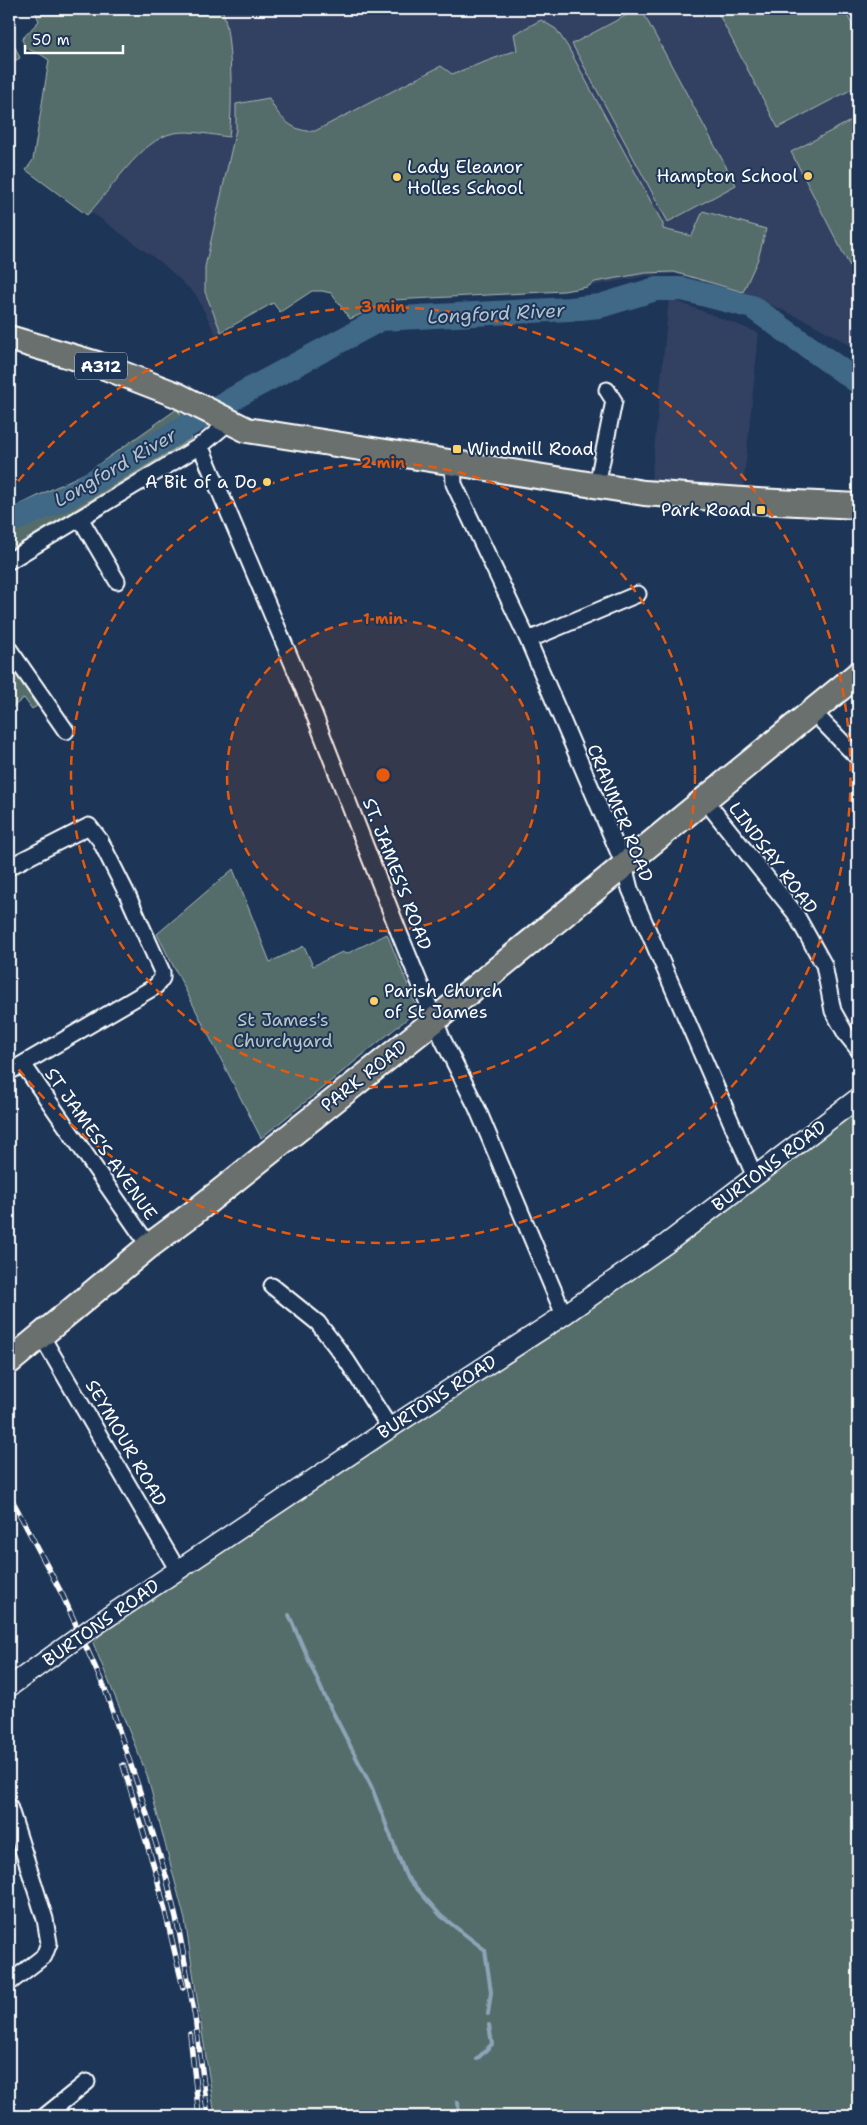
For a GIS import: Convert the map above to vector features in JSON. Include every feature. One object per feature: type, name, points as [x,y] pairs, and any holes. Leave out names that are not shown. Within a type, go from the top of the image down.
[{"type":"main road","name":"A312","points":[[9,338],[97,364],[191,402],[247,430],[597,485],[681,496],[858,506]]},
{"type":"main road","name":"PARK ROAD","points":[[9,1362],[149,1246],[192,1214],[435,1020],[858,674]]},
{"type":"street","points":[[597,485],[614,401],[607,390]]},
{"type":"street","points":[[9,561],[200,445],[222,430],[225,420]]},
{"type":"street","name":"ST. JAMES'S ROAD","points":[[200,445],[314,714],[396,926],[435,1020],[477,1108],[564,1315]]},
{"type":"street","name":"CRANMER ROAD","points":[[453,463],[454,484],[528,640],[624,865],[630,889],[755,1178]]},
{"type":"street","points":[[80,518],[117,581]]},
{"type":"street","points":[[528,640],[638,594]]},
{"type":"street","points":[[9,649],[66,731]]},
{"type":"street","points":[[813,712],[858,758]]},
{"type":"street","name":"LINDSAY ROAD","points":[[704,799],[795,913],[824,965],[833,1011],[846,1034],[858,1049]]},
{"type":"street","name":"ST JAMES'S AVENUE","points":[[9,867],[89,826],[100,840],[128,896],[162,972],[162,978],[156,986],[9,1072]]},
{"type":"street","name":"ST JAMES'S AVENUE","points":[[23,1064],[149,1246]]},
{"type":"street","name":"BURTONS ROAD","points":[[9,1687],[177,1569],[564,1315],[666,1244],[858,1098]]},
{"type":"street","points":[[272,1286],[318,1323],[347,1361],[390,1428]]},
{"type":"street","name":"SEYMOUR ROAD","points":[[41,1335],[177,1569]]},
{"type":"street","points":[[9,1806],[45,1919],[49,1943],[44,1956],[9,1982]]},
{"type":"street","points":[[45,2116],[87,2082]]},
{"type":"shaded area","name":"Lady Eleanor Holles School","points":[[34,9],[858,9],[858,352],[848,344],[809,322],[762,301],[674,274],[646,276],[564,291],[393,300],[350,319],[331,293],[312,291],[280,312],[273,303],[216,335],[196,295],[164,265],[91,212],[87,215],[26,170],[33,160],[51,51]]},
{"type":"shaded area","points":[[669,298],[759,333],[743,490],[651,481]]},
{"type":"green space","points":[[34,9],[222,9],[230,52],[231,109],[229,137],[187,132],[174,133],[162,137],[138,156],[87,215],[26,170],[33,160],[49,60],[25,48],[22,39],[39,21]]},
{"type":"green space","points":[[641,9],[736,185],[668,222],[572,44]]},
{"type":"green space","points":[[716,9],[844,9],[858,36],[858,86],[778,128]]},
{"type":"green space","points":[[541,20],[556,29],[568,47],[663,224],[663,229],[692,236],[703,211],[766,229],[758,259],[743,292],[674,272],[645,273],[595,282],[587,287],[564,291],[393,300],[350,319],[331,293],[312,291],[280,312],[273,303],[221,332],[205,292],[205,267],[236,129],[236,104],[269,98],[287,122],[300,129],[315,131],[441,66],[452,74],[517,50],[514,34]]},
{"type":"green space","points":[[9,38],[11,38],[20,58],[9,64]]},
{"type":"green space","points":[[858,117],[858,282],[791,152]]},
{"type":"green space","points":[[177,409],[186,422],[103,473],[61,496],[9,520],[9,510],[89,471]]},
{"type":"green space","points":[[188,431],[191,439],[9,550],[9,532],[67,503]]},
{"type":"green space","points":[[9,664],[37,706],[32,709],[24,698],[9,710]]},
{"type":"green space","name":"St James's Churchyard","points":[[233,869],[270,962],[304,946],[313,966],[342,952],[346,954],[387,934],[418,1010],[261,1138],[157,934]]},
{"type":"green space","points":[[858,1107],[858,2116],[215,2116],[185,1920],[147,1775],[93,1643],[107,1627]]},
{"type":"waterway","name":"Longford River","points":[[9,522],[63,499],[241,394],[381,319],[570,309],[600,306],[656,289],[682,289],[752,307],[858,382]]},
{"type":"waterway","points":[[289,1615],[324,1695],[372,1788],[406,1876],[441,1916],[485,1950],[491,1992],[488,2014]]},
{"type":"waterway","points":[[477,2059],[492,2044],[489,2025]]},
{"type":"waterway","points":[[458,2102],[459,2116]]},
{"type":"railway","points":[[9,1494],[63,1596],[105,1689],[140,1792],[166,1876],[179,1931],[195,2017],[208,2116]]},
{"type":"railway","points":[[123,1765],[157,1877],[183,1987]]},
{"type":"railway","points":[[190,2034],[199,2116]]},
{"type":"place","name":"Hampton School","points":[[808,176]]},
{"type":"place","name":"Lady Eleanor Holles School","points":[[397,177]]},
{"type":"place","name":"Windmill Road","points":[[457,449]]},
{"type":"place","name":"A Bit of a Do","points":[[267,482]]},
{"type":"place","name":"Park Road","points":[[761,510]]},
{"type":"place","name":"Parish Church of St James","points":[[374,1001]]}]
